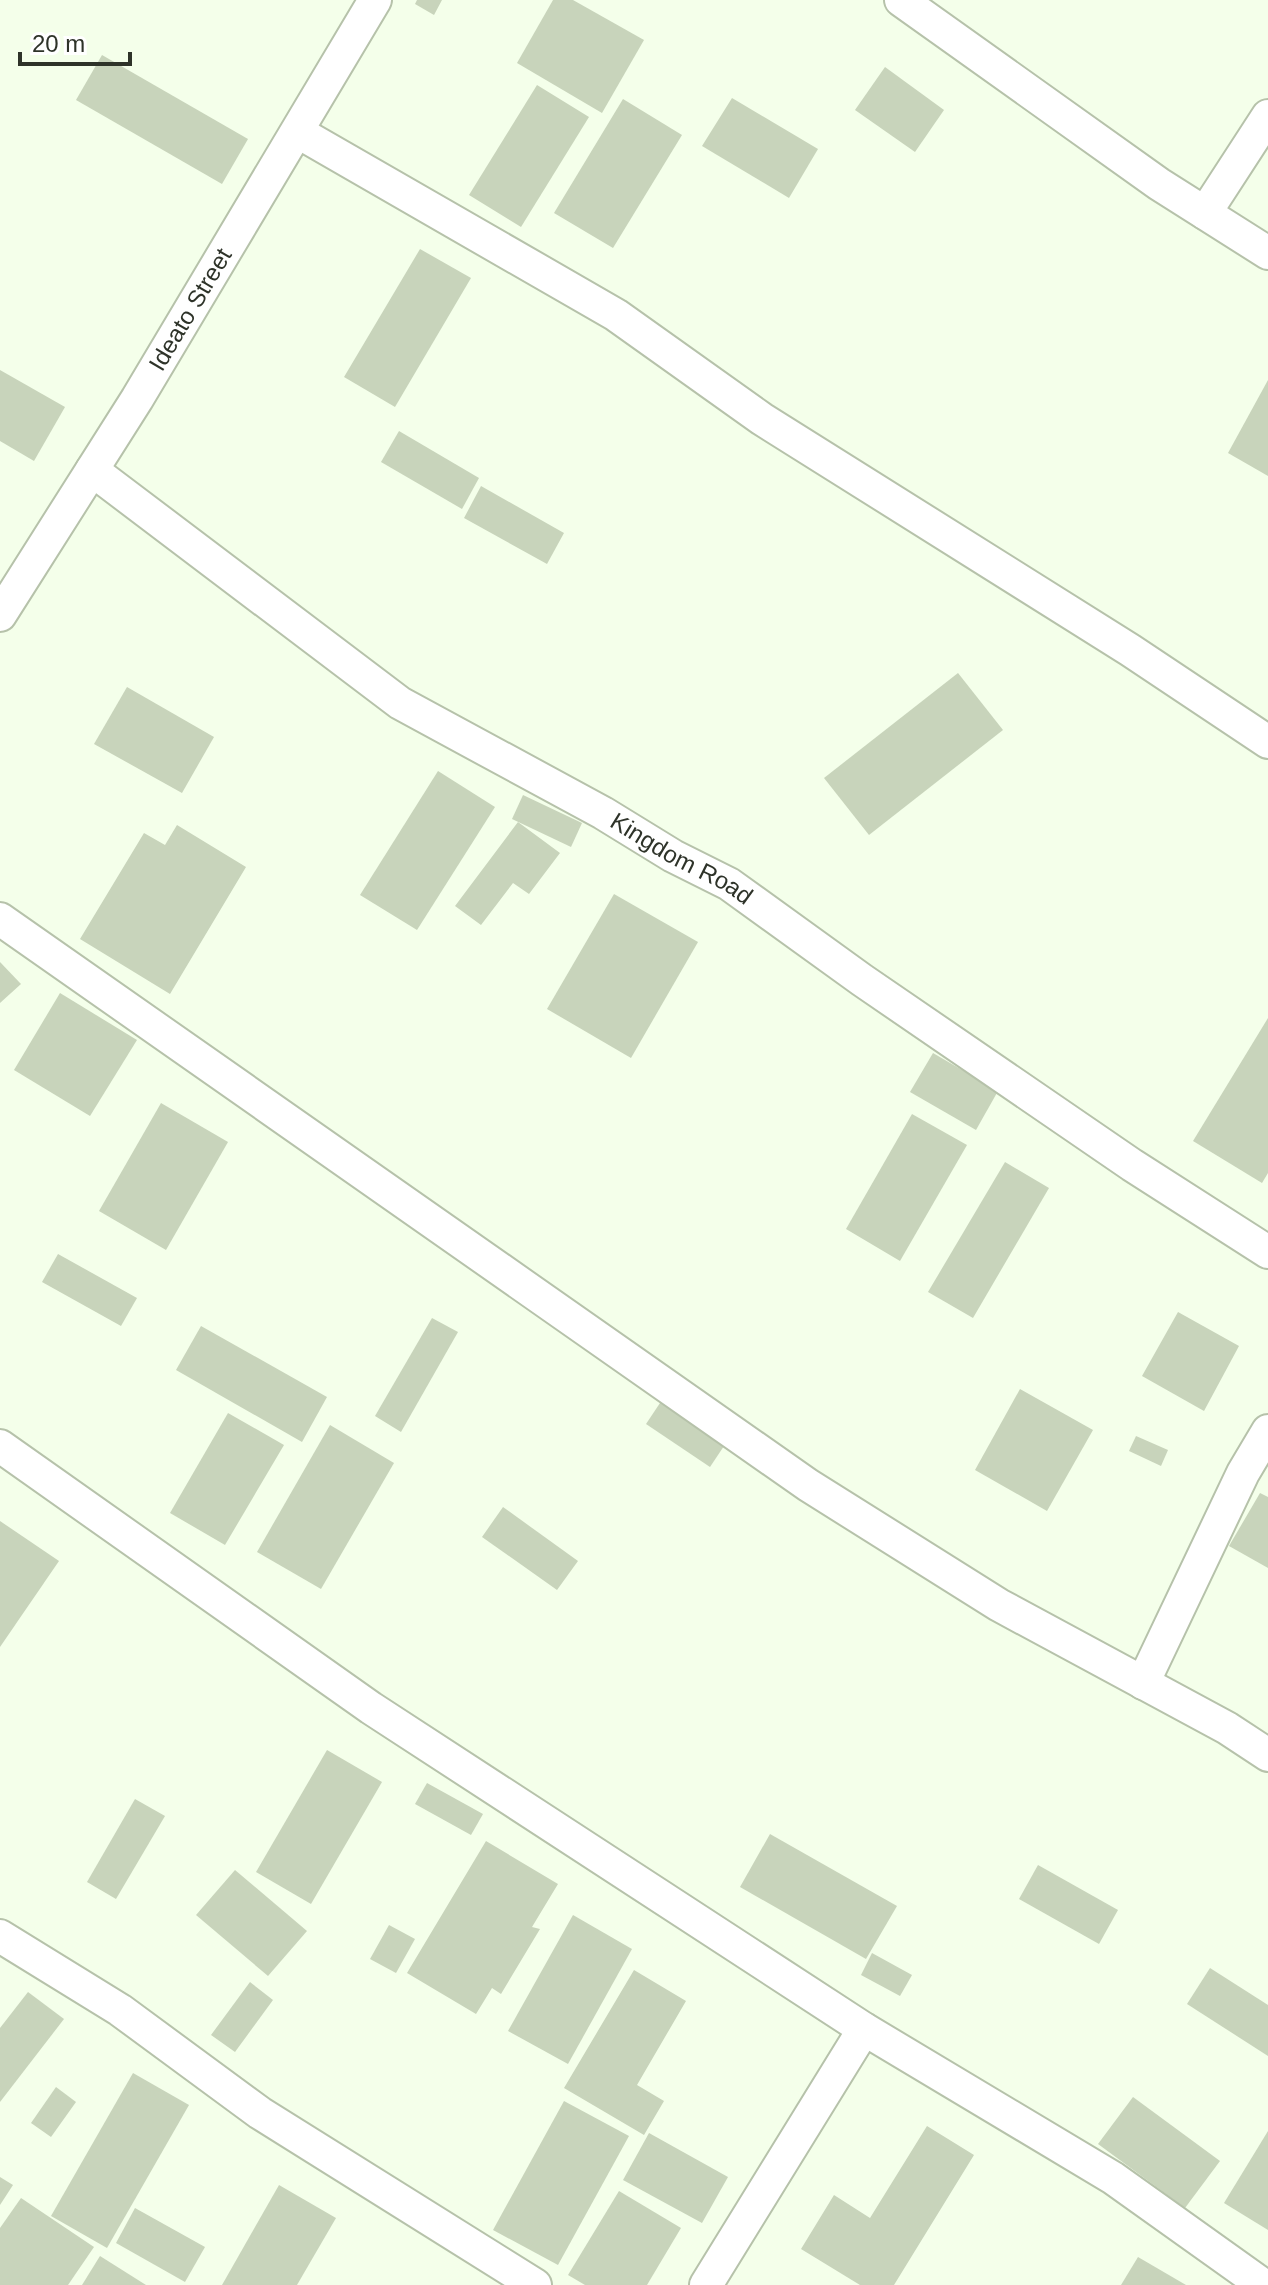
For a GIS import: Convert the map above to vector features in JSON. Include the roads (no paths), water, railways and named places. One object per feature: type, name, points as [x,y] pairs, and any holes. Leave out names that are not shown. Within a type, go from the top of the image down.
[{"type":"street","name":"Ideato Street","points":[[0,615],[92,470],[375,0]]},
{"type":"street","points":[[901,0],[1159,184],[1268,253]]},
{"type":"street","points":[[1205,213],[1268,116]]},
{"type":"street","points":[[298,132],[616,315],[762,419],[1130,650],[1268,742]]},
{"type":"street","name":"Kingdom Road","points":[[92,470],[400,703],[603,813],[673,856],[729,884],[862,980],[1121,1158],[1268,1252]]},
{"type":"street","points":[[0,919],[808,1485],[999,1605],[1227,1728],[1268,1755]]},
{"type":"street","points":[[1143,1683],[1243,1473],[1268,1431]]},
{"type":"street","points":[[0,1446],[371,1708],[864,2029],[1113,2178],[1263,2285]]},
{"type":"street","points":[[0,1936],[120,2010],[260,2113],[535,2285]]},
{"type":"street","points":[[706,2285],[864,2029]]}]
